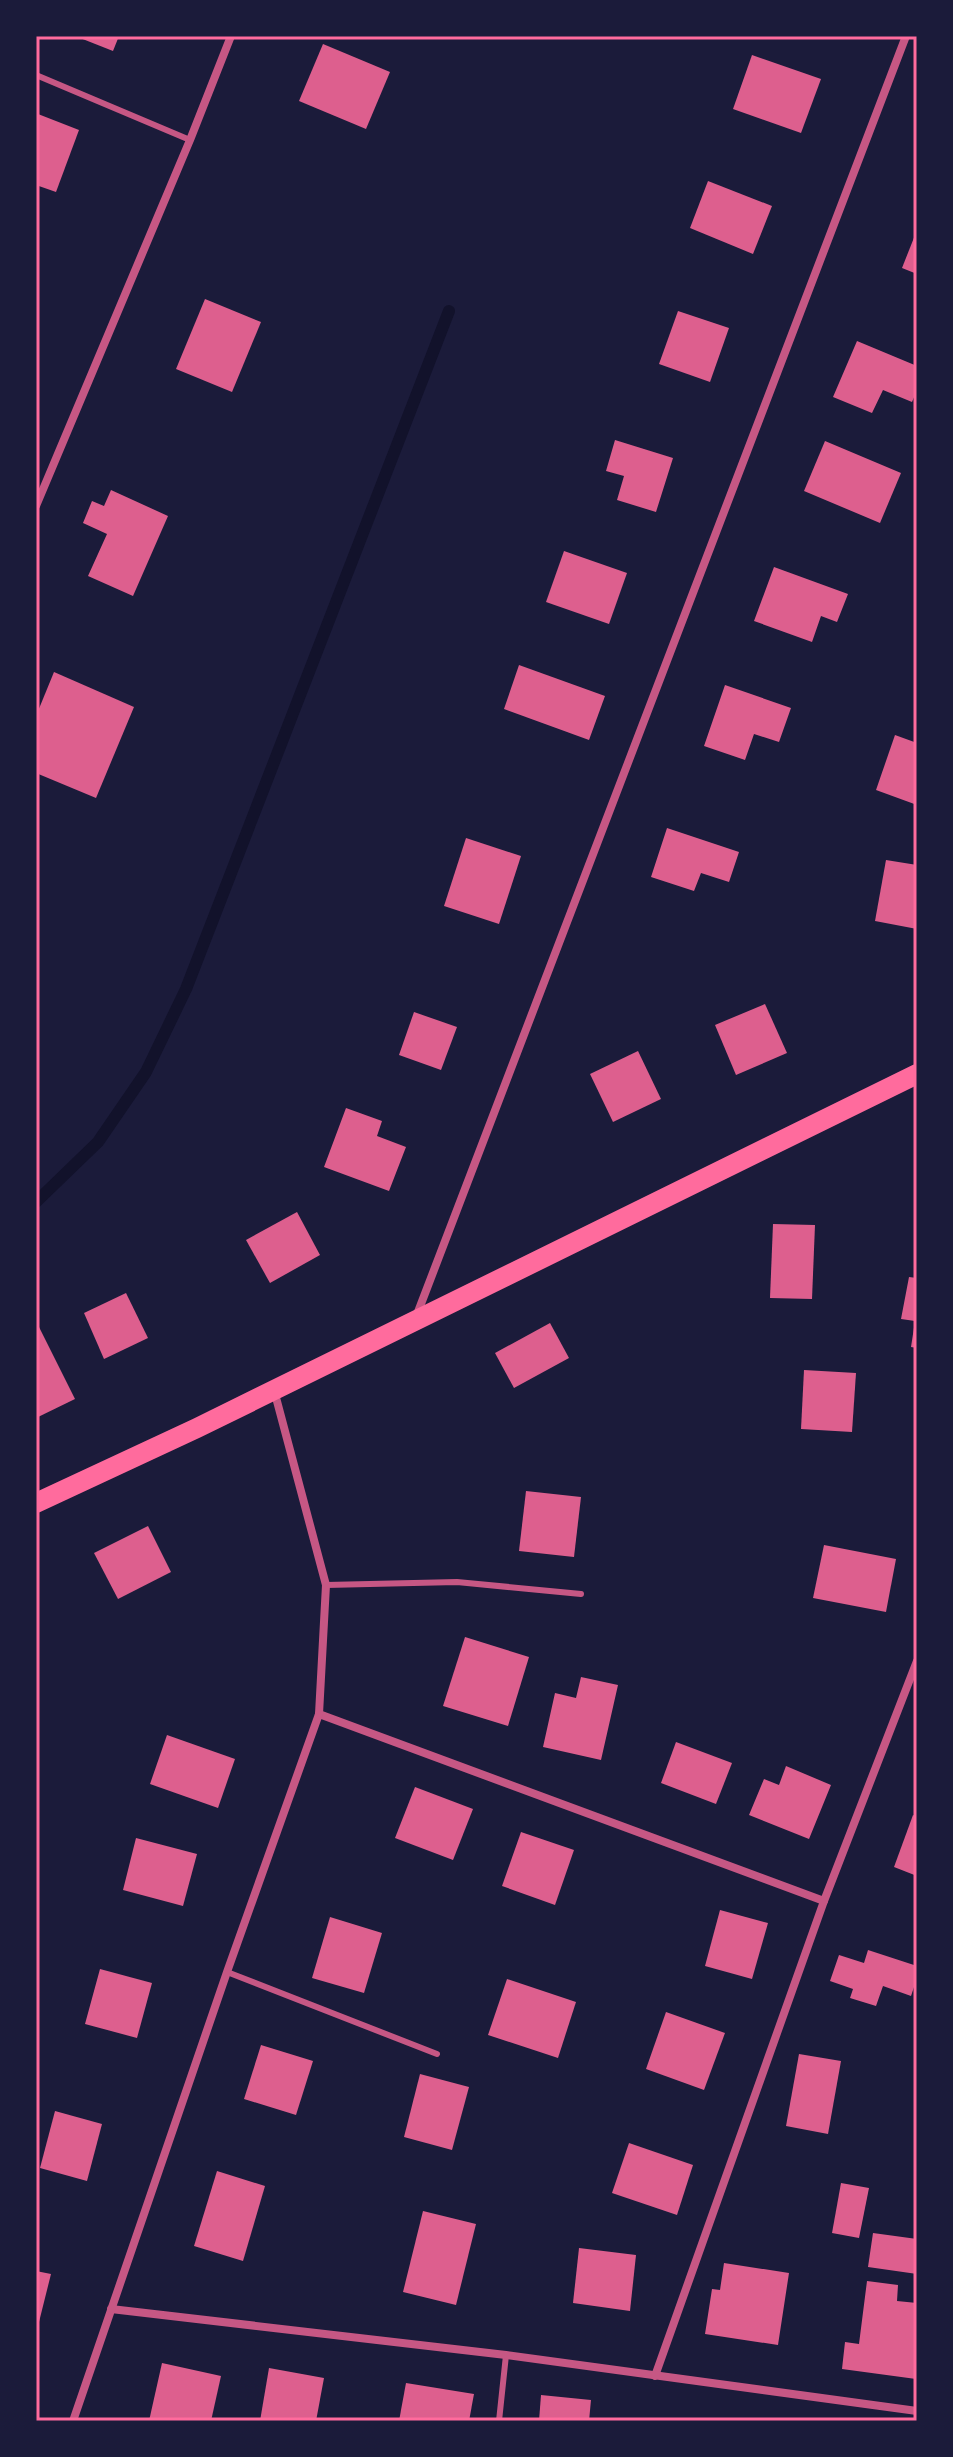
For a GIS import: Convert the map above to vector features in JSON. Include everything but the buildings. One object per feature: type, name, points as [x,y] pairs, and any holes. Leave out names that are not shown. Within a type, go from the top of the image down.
[{"type":"main road","points":[[36,1503],[197,1428],[917,1074]]},
{"type":"street","points":[[36,506],[231,36]]},
{"type":"street","points":[[414,1321],[906,36]]},
{"type":"street","points":[[73,2421],[319,1714],[326,1585],[274,1389]]},
{"type":"street","points":[[655,2376],[824,1901],[917,1661]]},
{"type":"street","points":[[319,1714],[824,1901]]},
{"type":"street","points":[[111,2309],[506,2355],[917,2411]]},
{"type":"lane","points":[[36,75],[190,140]]},
{"type":"lane","points":[[326,1585],[457,1582],[581,1594]]},
{"type":"lane","points":[[227,1972],[437,2054]]},
{"type":"lane","points":[[499,2421],[506,2355]]},
{"type":"waterway","points":[[36,1202],[98,1142],[146,1072],[186,989],[449,311]]}]
